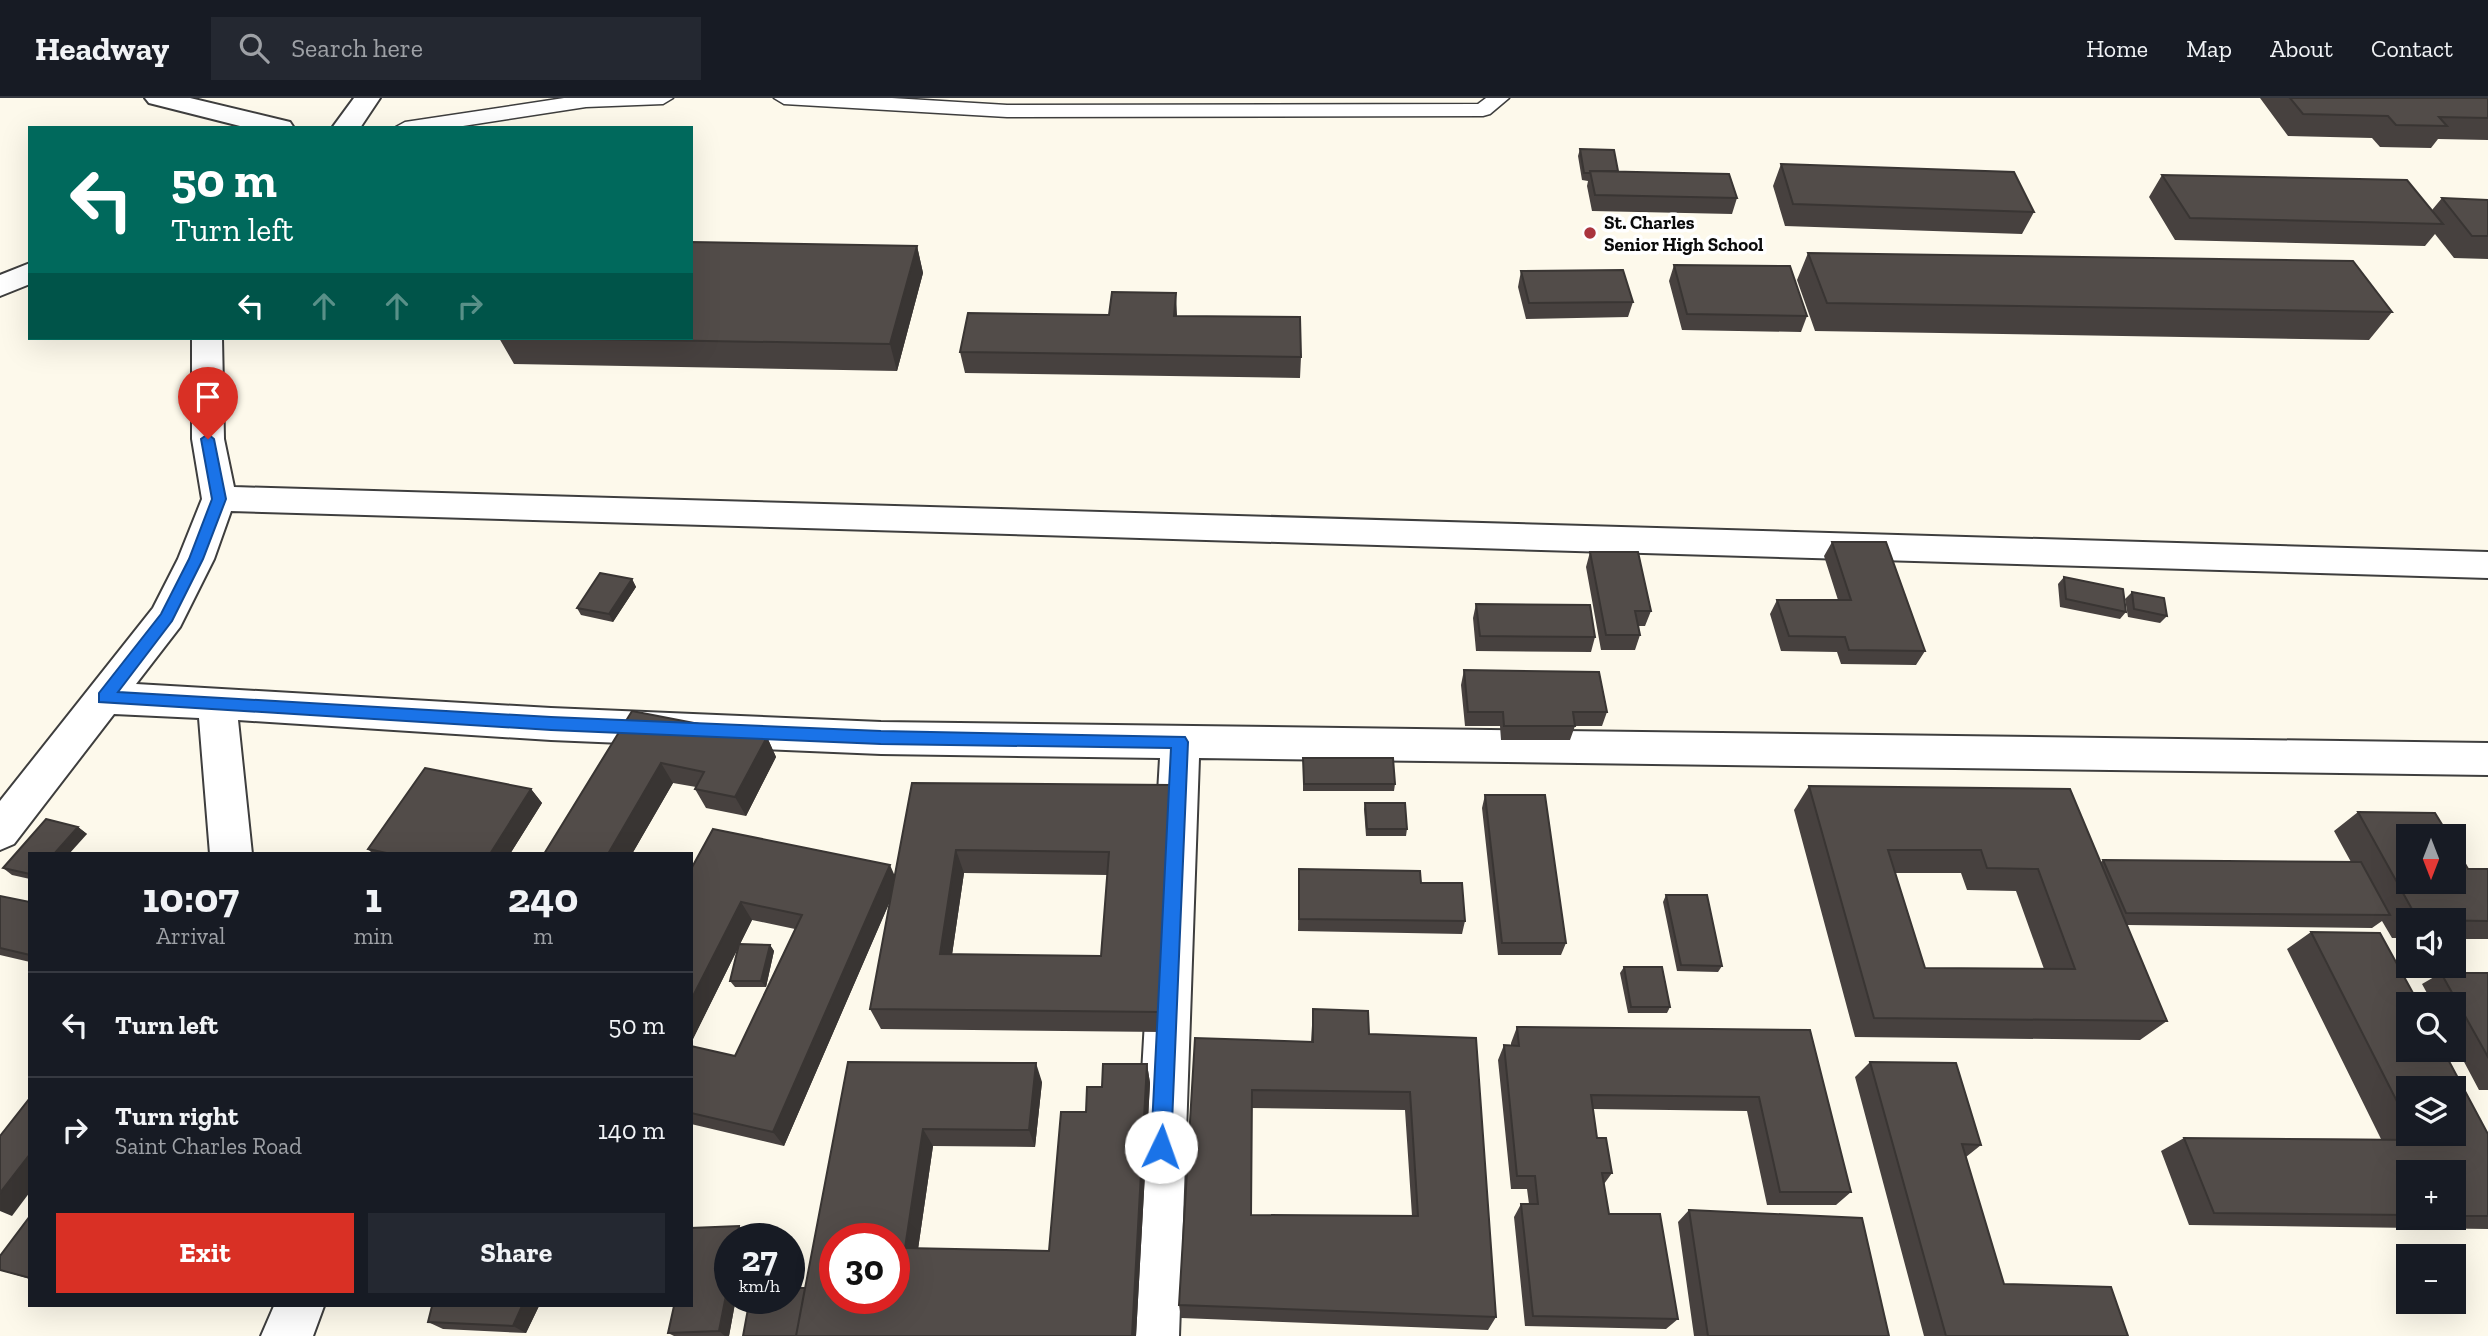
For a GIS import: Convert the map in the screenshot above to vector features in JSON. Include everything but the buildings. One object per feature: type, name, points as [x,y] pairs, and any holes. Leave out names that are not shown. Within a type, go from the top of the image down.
[{"type":"street","points":[[158,98],[273,126]]},
{"type":"street","points":[[347,126],[367,98]]},
{"type":"street","points":[[0,287],[28,273]]},
{"type":"street","points":[[0,832],[167,617],[196,559],[219,499],[208,439],[207,340]]},
{"type":"street","points":[[219,499],[2488,565]]},
{"type":"street","points":[[105,698],[551,724],[881,738],[2488,759]]},
{"type":"street","points":[[217,703],[231,852]]},
{"type":"street","points":[[1153,1336],[1180,742]]},
{"type":"street","points":[[287,1336],[299,1307]]},
{"type":"lane","points":[[418,126],[586,101],[663,98]]},
{"type":"lane","points":[[784,98],[1007,111],[1483,110],[1499,98]]},
{"type":"place","name":"St. Charles Senior High School","points":[[1590,233]]},
{"type":"route","points":[[208,439],[219,499],[196,559],[167,617],[105,698],[551,724],[881,738],[1180,742],[1161,1147]]}]
